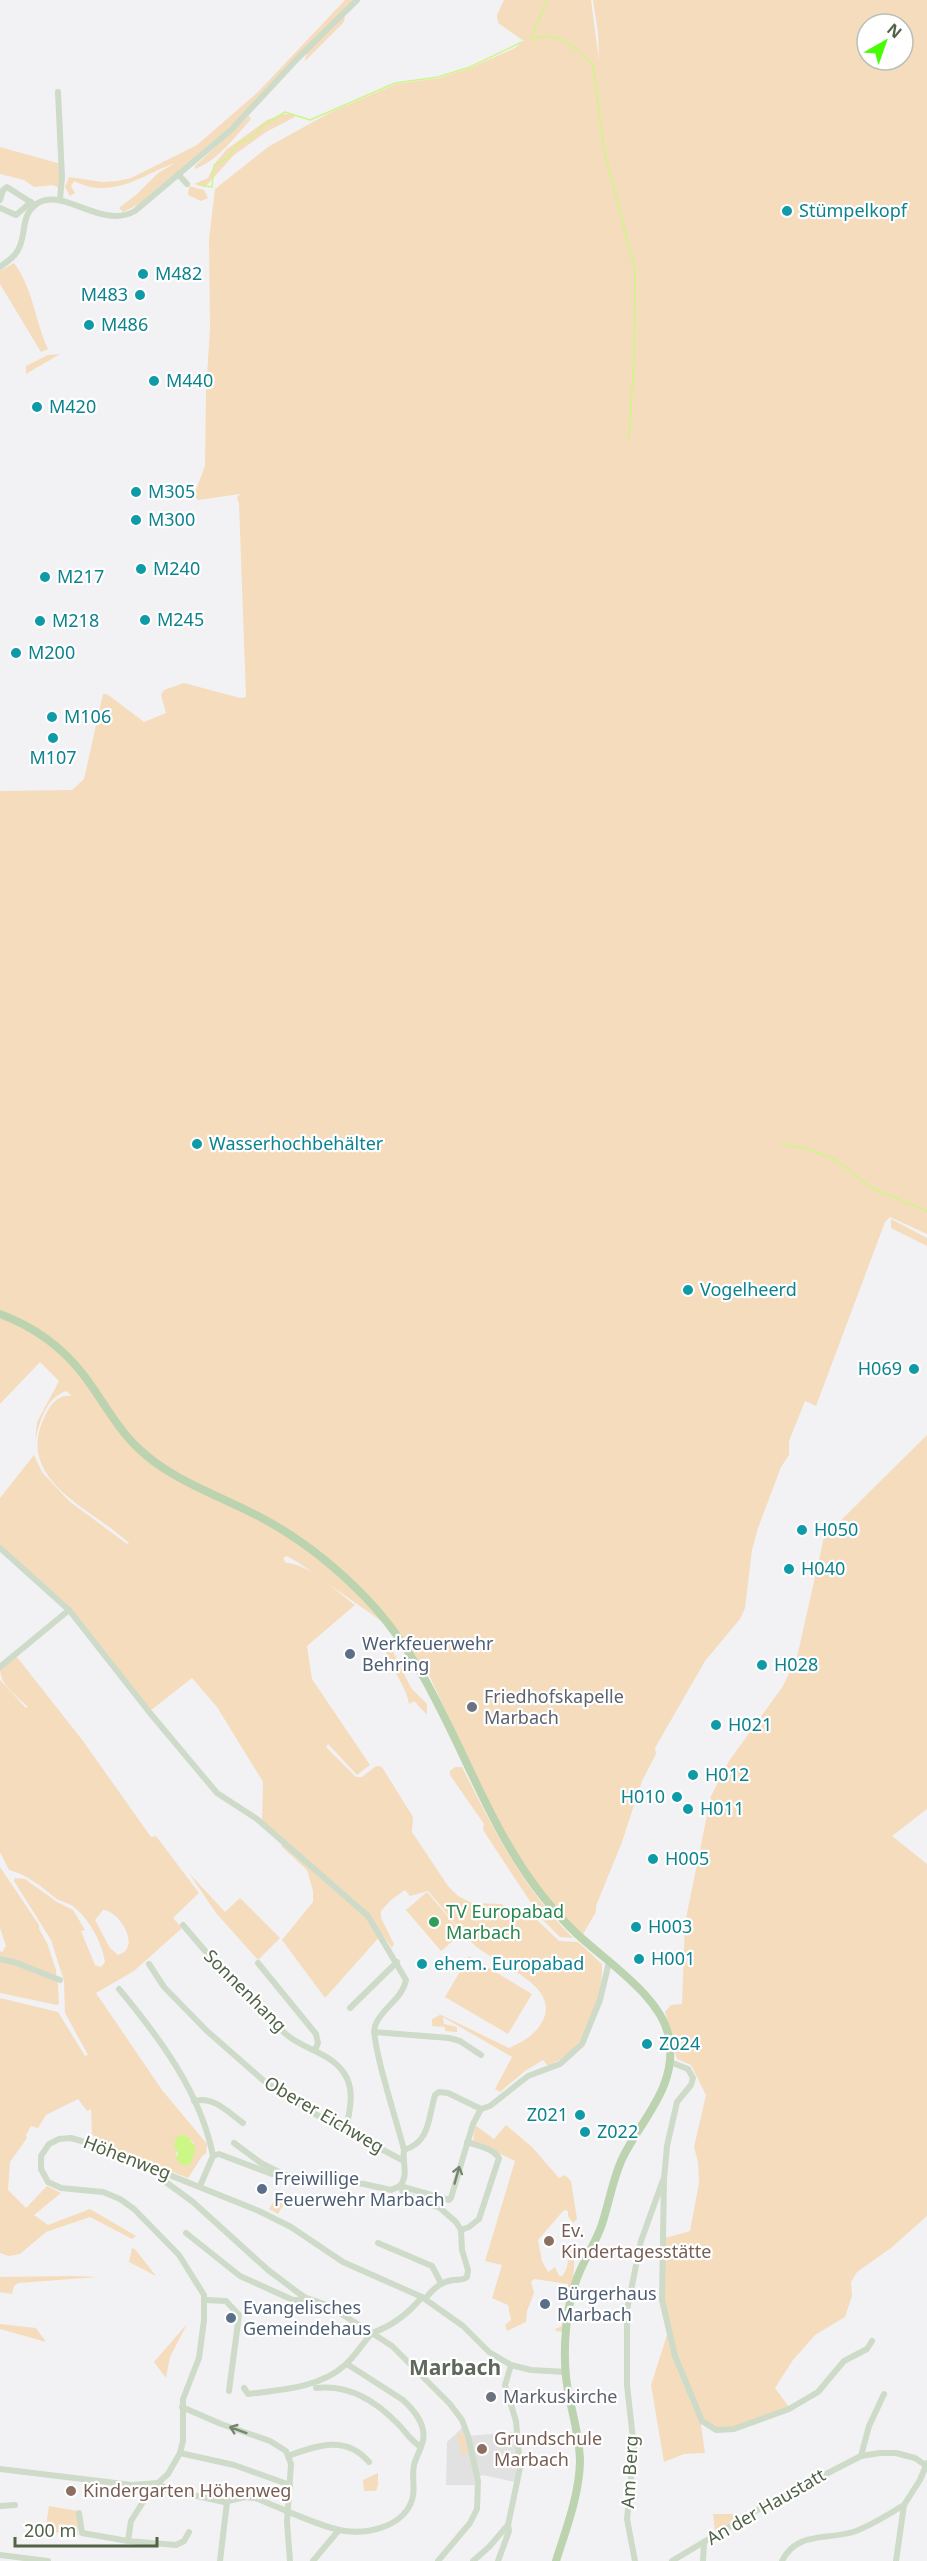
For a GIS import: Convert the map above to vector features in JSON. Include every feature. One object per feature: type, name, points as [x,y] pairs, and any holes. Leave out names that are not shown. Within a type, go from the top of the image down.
[{"type":"main road","points":[[0,1314],[34,1330],[66,1355],[82,1373],[115,1422],[151,1459],[178,1477],[281,1529],[326,1560],[378,1611],[408,1650],[526,1874],[569,1927],[647,1997],[669,2035],[670,2061],[664,2090],[621,2163],[600,2228],[575,2283],[567,2334],[566,2372],[580,2460],[576,2495],[556,2561]]},
{"type":"street","points":[[0,208],[16,214],[33,203],[60,199],[79,208],[105,215],[128,215],[231,130],[298,58],[357,0]]},
{"type":"street","points":[[58,92],[62,177],[60,199]]},
{"type":"street","points":[[178,174],[187,184]]},
{"type":"street","points":[[0,200],[3,190],[7,187],[33,203]]},
{"type":"street","points":[[0,267],[20,247],[24,221],[33,203]]},
{"type":"street","points":[[0,1548],[69,1610],[217,1793],[256,1818],[368,1916],[395,1959],[406,1980],[404,1989],[383,2013],[374,2032],[404,2150],[402,2160],[406,2173],[400,2186]]},
{"type":"street","points":[[0,1667],[69,1610]]},
{"type":"street","name":"Sonnenhang","points":[[183,1924],[242,1992],[288,2035],[339,2066],[350,2084],[352,2099],[346,2131]]},
{"type":"street","points":[[0,1959],[60,1980]]},
{"type":"street","points":[[350,2008],[395,1959]]},
{"type":"street","points":[[213,2156],[225,2156],[272,2174],[363,2184],[391,2190],[400,2186],[449,2199],[473,2124],[481,2109],[490,2106],[528,2076],[560,2064],[582,2044],[600,2000],[609,1962]]},
{"type":"street","name":"Sonnenhang","points":[[258,1963],[316,2034],[318,2043],[315,2050]]},
{"type":"street","name":"Oberer Eichweg","points":[[149,1964],[170,1993],[236,2059],[285,2096],[402,2160]]},
{"type":"street","points":[[119,1989],[162,2046],[194,2101],[209,2137],[213,2156],[200,2186]]},
{"type":"street","points":[[374,2032],[449,2038],[465,2044],[481,2055]]},
{"type":"street","points":[[670,2061],[688,2069],[693,2078],[691,2085],[676,2102],[667,2146],[664,2179],[662,2300],[675,2356],[702,2421],[717,2430],[734,2429],[789,2409],[818,2392],[844,2361],[867,2349],[872,2341]]},
{"type":"street","points":[[404,2150],[422,2141],[435,2096],[439,2092],[448,2093],[481,2109]]},
{"type":"street","points":[[194,2101],[204,2099],[212,2101],[243,2123]]},
{"type":"street","name":"Höhenweg","points":[[205,2300],[182,2258],[134,2209],[120,2199],[103,2192],[55,2186],[44,2176],[40,2161],[49,2144],[59,2139],[71,2138],[95,2145],[275,2218],[343,2262],[423,2298],[463,2326],[489,2352],[511,2366]]},
{"type":"street","points":[[234,2142],[261,2163],[285,2175]]},
{"type":"street","points":[[461,2230],[479,2219],[499,2158],[489,2149],[467,2142]]},
{"type":"street","points":[[160,2171],[159,2175],[164,2181],[193,2202],[268,2270],[304,2297],[327,2306],[392,2346],[450,2404],[462,2420],[478,2481],[477,2508],[470,2523],[438,2561]]},
{"type":"street","name":"Am Berg","points":[[635,2561],[627,2519],[634,2448],[626,2374],[627,2310],[641,2241],[664,2179]]},
{"type":"street","points":[[244,2388],[248,2394],[287,2390],[329,2377],[347,2364],[372,2333],[386,2328],[401,2318],[441,2283],[464,2280],[467,2277],[461,2230],[448,2213],[404,2194],[400,2186]]},
{"type":"street","points":[[186,2233],[240,2277],[296,2301],[304,2297]]},
{"type":"street","points":[[378,2243],[432,2266],[441,2283]]},
{"type":"street","points":[[0,2469],[149,2486],[158,2483],[172,2468],[180,2453],[183,2441],[184,2394],[199,2358],[205,2300],[226,2301],[240,2315],[229,2391]]},
{"type":"street","points":[[158,2483],[166,2489],[227,2502],[249,2497],[339,2530],[372,2531],[391,2524],[410,2505],[414,2491],[414,2465],[424,2437],[422,2426],[411,2407],[347,2364]]},
{"type":"street","points":[[498,2561],[509,2531],[508,2525],[520,2468],[516,2421],[505,2385],[511,2366],[531,2370],[566,2372]]},
{"type":"street","points":[[316,2388],[342,2388],[366,2398],[388,2414],[410,2439],[421,2447]]},
{"type":"street","points":[[861,2456],[869,2426],[884,2394]]},
{"type":"street","points":[[182,2407],[221,2424],[270,2441],[286,2451],[290,2485],[287,2510],[290,2561]]},
{"type":"street","points":[[288,2456],[320,2446],[345,2446],[359,2451],[369,2462]]},
{"type":"street","name":"An der Haustatt","points":[[672,2561],[782,2496],[861,2456],[880,2452],[896,2453],[926,2463]]},
{"type":"street","points":[[180,2453],[234,2465],[290,2485]]},
{"type":"street","points":[[896,2561],[904,2505],[920,2480],[926,2463]]},
{"type":"street","points":[[128,2541],[131,2521],[148,2494],[149,2486]]},
{"type":"street","points":[[220,2561],[227,2502]]},
{"type":"street","points":[[0,2506],[15,2505]]},
{"type":"street","points":[[782,2561],[797,2543],[816,2536],[855,2531],[904,2505]]},
{"type":"street","points":[[79,2512],[82,2533],[128,2541],[176,2545],[184,2541],[189,2532]]},
{"type":"street","points":[[472,2561],[489,2547],[508,2525]]},
{"type":"street","points":[[313,2561],[339,2530]]},
{"type":"street","points":[[703,2561],[704,2542]]},
{"type":"street","points":[[0,2555],[48,2561]]},
{"type":"shaded area","points":[[345,0],[353,0],[228,129],[139,204],[123,212],[119,208],[158,173],[175,163],[126,184],[113,187],[88,186],[74,181],[71,186],[75,193],[70,196],[65,187],[69,177],[102,182],[131,178],[197,145],[258,92]]},
{"type":"shaded area","points":[[504,0],[591,0],[599,61],[593,0],[927,0],[927,1234],[890,1217],[885,1222],[816,1406],[805,1401],[789,1441],[789,1455],[781,1467],[752,1550],[745,1608],[740,1619],[705,1661],[655,1748],[656,1754],[642,1781],[622,1842],[596,1906],[596,1912],[583,1934],[565,1919],[534,1883],[478,1779],[429,1675],[429,1658],[420,1665],[384,1623],[325,1581],[355,1605],[307,1646],[312,1679],[370,1765],[357,1775],[328,1744],[326,1747],[356,1777],[362,1777],[376,1766],[382,1767],[413,1817],[412,1832],[448,1886],[458,1896],[472,1903],[501,1904],[537,1920],[559,1941],[578,1942],[602,1964],[598,1998],[590,2022],[579,2043],[564,2057],[548,2066],[543,2060],[525,2071],[500,2092],[495,2089],[512,2057],[443,2017],[444,2024],[457,2027],[457,2032],[445,2031],[445,2027],[432,2026],[432,2019],[440,2015],[435,2012],[509,2048],[529,2036],[544,2018],[546,2005],[541,1994],[532,1984],[470,1941],[428,1891],[410,1896],[405,1890],[381,1911],[381,1918],[394,1944],[392,1948],[382,1934],[325,1998],[282,1940],[313,1902],[313,1891],[307,1870],[281,1846],[283,1844],[262,1822],[263,1782],[217,1707],[192,1678],[150,1711],[70,1607],[0,1545],[0,1498],[34,1455],[42,1472],[69,1501],[127,1544],[129,1543],[60,1490],[47,1474],[39,1456],[38,1436],[47,1412],[57,1400],[64,1396],[72,1396],[66,1391],[48,1405],[41,1418],[35,1441],[37,1422],[59,1381],[40,1362],[0,1404],[0,791],[72,790],[84,779],[103,694],[107,694],[144,722],[166,713],[161,695],[164,690],[184,683],[240,698],[246,697],[237,498],[240,494],[198,500],[194,495],[205,466],[210,329],[209,239],[215,189],[268,147],[329,113],[396,84],[439,78],[470,68],[515,48],[524,41],[498,23],[497,15]],"holes":[[[287,1556],[319,1577],[303,1568],[286,1563],[283,1558]]]},
{"type":"shaded area","points":[[345,15],[344,22],[304,62],[308,51]]},
{"type":"shaded area","points":[[284,114],[293,114],[295,117],[266,132],[234,155],[205,187],[194,184],[208,178],[216,162],[227,149],[267,120]]},
{"type":"shaded area","points":[[249,116],[251,119],[226,147],[211,160],[195,169],[195,166]]},
{"type":"shaded area","points":[[0,147],[61,164],[61,189],[53,185],[34,187],[24,180],[0,174]]},
{"type":"shaded area","points":[[189,186],[204,190],[208,198],[201,201],[188,195]]},
{"type":"shaded area","points":[[14,263],[26,283],[48,349],[41,352],[0,284],[0,271]]},
{"type":"shaded area","points":[[60,354],[26,374],[26,366],[48,355]]},
{"type":"shaded area","points":[[891,1219],[927,1238],[927,1246],[891,1228]]},
{"type":"shaded area","points":[[927,1435],[927,1809],[892,1836],[927,1864],[927,2216],[891,2248],[857,2272],[851,2282],[852,2296],[845,2317],[815,2335],[793,2360],[775,2388],[789,2407],[734,2428],[716,2428],[705,2421],[701,2425],[705,2453],[684,2454],[664,2462],[651,2385],[667,2335],[664,2300],[665,2238],[690,2231],[699,2183],[698,2162],[694,2147],[706,2095],[691,2065],[677,2059],[665,2012],[671,2005],[682,2004],[685,1923],[711,1796],[729,1761],[783,1686],[797,1657],[824,1537]]},
{"type":"shaded area","points":[[389,1643],[411,1688],[427,1704],[427,1715],[414,1701],[409,1704],[405,1690],[387,1655],[385,1647]]},
{"type":"shaded area","points":[[17,1657],[83,1741],[151,1837],[156,1836],[199,1893],[173,1918],[182,1928],[134,1971],[96,1993],[162,2090],[207,2144],[206,2154],[188,2178],[103,2145],[92,2134],[91,2109],[87,2111],[78,2099],[46,2115],[38,2128],[31,2126],[26,2135],[27,2138],[10,2162],[8,2190],[26,2208],[47,2186],[61,2193],[34,2215],[48,2225],[90,2209],[136,2236],[132,2239],[90,2217],[46,2232],[20,2254],[9,2256],[0,2253],[0,1998],[58,2012],[85,2056],[88,2055],[65,2013],[64,1981],[51,1940],[14,1881],[15,1878],[25,1879],[57,1902],[73,1910],[85,1930],[81,1931],[95,1965],[101,1967],[105,1962],[98,1939],[80,1912],[57,1899],[29,1878],[9,1870],[0,1852],[0,1680],[26,1708],[28,1707],[6,1685],[0,1669]],"holes":[[[103,1910],[119,1919],[127,1932],[128,1945],[125,1951],[118,1955],[110,1948],[95,1920]],[[180,2135],[184,2135],[194,2143],[176,2156]]]},
{"type":"shaded area","points":[[455,1767],[462,1767],[510,1857],[524,1878],[555,1919],[573,1938],[560,1937],[541,1918],[483,1830],[484,1824],[450,1775],[450,1771]]},
{"type":"shaded area","points":[[0,1867],[39,1925],[47,1943],[56,1970],[56,1975],[53,1975],[58,1984],[59,2003],[57,2005],[0,1993],[0,1951],[2,1952],[6,1946],[0,1928]]},
{"type":"shaded area","points":[[189,1873],[225,1912],[240,1898],[280,1938],[258,1960],[216,1913]]},
{"type":"shaded area","name":"TV Europabad Marbach","points":[[427,1892],[462,1933],[441,1951],[406,1910]]},
{"type":"shaded area","points":[[469,1956],[532,1994],[508,2034],[445,1997]]},
{"type":"shaded area","points":[[475,2125],[494,2139],[506,2125],[532,2147],[559,2178],[565,2175],[571,2181],[577,2219],[573,2223],[568,2216],[568,2211],[564,2210],[538,2240],[542,2261],[548,2272],[555,2267],[559,2276],[565,2273],[571,2244],[574,2263],[572,2287],[563,2332],[555,2329],[562,2326],[568,2284],[534,2279],[531,2282],[534,2293],[527,2311],[526,2322],[507,2331],[505,2325],[511,2320],[508,2305],[492,2298],[502,2265],[485,2261],[515,2161],[473,2141]]},
{"type":"shaded area","points":[[184,2135],[196,2148],[191,2163],[185,2166],[176,2160],[178,2153],[174,2145],[177,2136]]},
{"type":"shaded area","points":[[277,2196],[286,2201],[278,2214],[269,2209]]},
{"type":"shaded area","points":[[132,2248],[135,2249],[156,2276],[129,2262]]},
{"type":"shaded area","points":[[0,2277],[98,2277],[18,2283],[14,2286],[12,2294],[0,2292]]},
{"type":"shaded area","points":[[0,2324],[36,2328],[46,2342],[0,2329]]},
{"type":"shaded area","points":[[187,2324],[170,2357],[166,2378],[154,2362]]},
{"type":"shaded area","name":"Grundschule Marbach","points":[[463,2427],[466,2436],[516,2432],[518,2457],[515,2482],[483,2475],[476,2478],[477,2485],[446,2485],[447,2442]]},
{"type":"shaded area","points":[[464,2433],[468,2454],[462,2455],[457,2435]]},
{"type":"shaded area","points":[[378,2473],[376,2491],[364,2491],[363,2480]]},
{"type":"shaded area","points":[[49,2506],[78,2511],[78,2535],[45,2531]]},
{"type":"shaded area","points":[[713,2514],[733,2514],[736,2519],[715,2531]]},
{"type":"waterway","points":[[532,36],[547,0]]},
{"type":"waterway","points":[[531,39],[557,38],[579,52]]},
{"type":"waterway","points":[[199,185],[212,187],[214,165],[226,159],[239,143],[251,138],[265,124],[285,112],[310,120],[395,83],[438,77],[470,67],[522,42]]},
{"type":"waterway","points":[[582,55],[593,65],[604,150],[635,270],[634,361],[629,437]]},
{"type":"waterway","points":[[782,1144],[807,1149],[834,1159],[872,1188],[927,1211]]},
{"type":"place","name":"Stümpelkopf","points":[[787,211]]},
{"type":"place","name":"M482","points":[[143,274]]},
{"type":"place","name":"M483","points":[[140,295]]},
{"type":"place","name":"M486","points":[[89,325]]},
{"type":"place","name":"M440","points":[[154,381]]},
{"type":"place","name":"M420","points":[[37,407]]},
{"type":"place","name":"M305","points":[[136,492]]},
{"type":"place","name":"M300","points":[[136,520]]},
{"type":"place","name":"M240","points":[[141,569]]},
{"type":"place","name":"M217","points":[[45,577]]},
{"type":"place","name":"M245","points":[[145,620]]},
{"type":"place","name":"M218","points":[[40,621]]},
{"type":"place","name":"M200","points":[[16,653]]},
{"type":"place","name":"M106","points":[[52,717]]},
{"type":"place","name":"M107","points":[[53,738]]},
{"type":"place","name":"Wasserhochbehälter","points":[[197,1144]]},
{"type":"place","name":"Vogelheerd","points":[[688,1290]]},
{"type":"place","name":"H069","points":[[914,1369]]},
{"type":"place","name":"H050","points":[[802,1530]]},
{"type":"place","name":"H040","points":[[789,1569]]},
{"type":"place","name":"Werkfeuerwehr Behring","points":[[350,1654]]},
{"type":"place","name":"H028","points":[[762,1665]]},
{"type":"place","name":"Friedhofskapelle Marbach","points":[[472,1707]]},
{"type":"place","name":"H021","points":[[716,1725]]},
{"type":"place","name":"H012","points":[[693,1775]]},
{"type":"place","name":"H010","points":[[677,1797]]},
{"type":"place","name":"H011","points":[[688,1809]]},
{"type":"place","name":"H005","points":[[653,1859]]},
{"type":"place","name":"TV Europabad Marbach","points":[[434,1922]]},
{"type":"place","name":"H003","points":[[636,1927]]},
{"type":"place","name":"H001","points":[[639,1959]]},
{"type":"place","name":"ehem. Europabad","points":[[422,1964]]},
{"type":"place","name":"Z024","points":[[647,2044]]},
{"type":"place","name":"Z021","points":[[580,2115]]},
{"type":"place","name":"Z022","points":[[585,2132]]},
{"type":"place","name":"Freiwillige Feuerwehr Marbach","points":[[262,2189]]},
{"type":"place","name":"Ev. Kindertagesstätte","points":[[549,2241]]},
{"type":"place","name":"Bürgerhaus Marbach","points":[[545,2304]]},
{"type":"place","name":"Evangelisches Gemeindehaus","points":[[231,2318]]},
{"type":"place","name":"Markuskirche","points":[[491,2397]]},
{"type":"place","name":"Grundschule Marbach","points":[[482,2449]]},
{"type":"place","name":"Kindergarten Höhenweg","points":[[71,2491]]},
{"type":"district","name":"Marbach","points":[[455,2368]]}]
